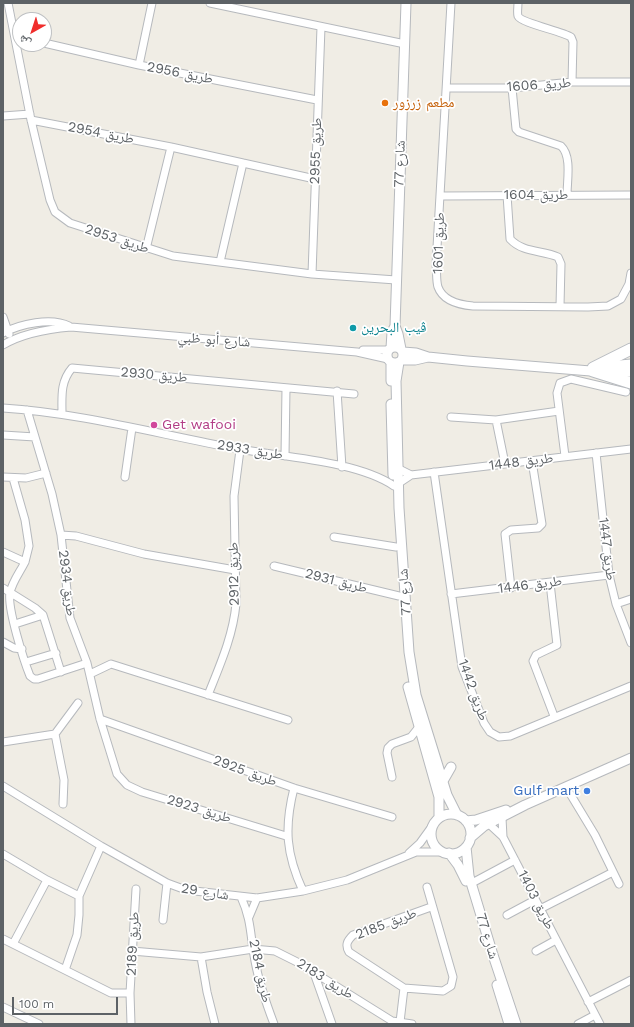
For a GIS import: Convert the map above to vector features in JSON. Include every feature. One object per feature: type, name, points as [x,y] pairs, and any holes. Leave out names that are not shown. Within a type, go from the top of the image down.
[{"type":"main road","points":[[590,369],[631,349]]},
{"type":"main road","points":[[590,369],[628,388]]},
{"type":"street","name":"طريق 2953","points":[[8,3],[12,16]]},
{"type":"street","points":[[139,65],[152,3]]},
{"type":"street","points":[[210,3],[404,44]]},
{"type":"street","name":"شارع 77","points":[[406,3],[395,326],[398,334],[395,355],[396,547],[406,675],[439,797],[439,818]]},
{"type":"street","name":"طريق 1601","points":[[451,3],[436,265],[438,288],[446,297],[459,304],[473,306],[608,306],[621,299],[629,284],[631,273]]},
{"type":"street","points":[[518,3],[518,16],[523,22],[543,26],[571,37],[573,42],[572,82]]},
{"type":"street","name":"طريق 2955","points":[[312,274],[317,100],[321,27]]},
{"type":"street","name":"طريق 2956","points":[[52,44],[139,65],[317,100]]},
{"type":"street","name":"طريق 2953","points":[[20,52],[30,117],[50,200],[55,212],[70,223],[146,249],[173,256],[312,274],[396,280]]},
{"type":"street","name":"طريق 1606","points":[[447,88],[512,88],[572,82],[631,82]]},
{"type":"street","points":[[512,88],[516,130],[546,142],[561,146],[565,150],[567,158],[567,195]]},
{"type":"street","name":"طريق 2954","points":[[3,116],[30,117],[315,179]]},
{"type":"street","points":[[146,249],[171,147]]},
{"type":"street","points":[[220,262],[243,163]]},
{"type":"street","points":[[507,195],[510,239],[515,245],[525,249],[558,257],[561,264],[560,306]]},
{"type":"street","name":"طريق 1604","points":[[441,196],[631,195]]},
{"type":"street","points":[[3,317],[6,332],[11,340]]},
{"type":"street","name":"شارع أبو ظبي","points":[[6,332],[42,322],[64,324],[71,327]]},
{"type":"street","name":"شارع أبو ظبي","points":[[3,345],[11,340],[34,332],[71,327],[395,355],[415,360],[428,357],[631,372]]},
{"type":"street","name":"شارع أبو ظبي","points":[[590,369],[631,364]]},
{"type":"street","name":"طريق 2930","points":[[62,414],[62,387],[66,374],[72,368],[286,388],[337,391],[354,394]]},
{"type":"street","points":[[565,456],[557,388],[560,383],[567,379],[628,388]]},
{"type":"street","points":[[285,456],[286,388]]},
{"type":"street","points":[[337,391],[342,467]]},
{"type":"street","name":"طريق 2933","points":[[3,408],[62,414],[240,450],[285,456],[342,467],[396,485]]},
{"type":"street","name":"طريق 2934","points":[[28,410],[46,473],[61,535],[70,618],[87,663],[100,719],[117,774]]},
{"type":"street","points":[[451,417],[496,420],[559,411]]},
{"type":"street","points":[[496,420],[505,464]]},
{"type":"street","points":[[124,477],[132,428]]},
{"type":"street","points":[[3,435],[35,437]]},
{"type":"street","name":"طريق 1448","points":[[396,485],[411,475],[631,449]]},
{"type":"street","name":"طريق 2912","points":[[208,695],[232,634],[236,604],[234,570],[234,486],[240,450]]},
{"type":"street","name":"طريق 1447","points":[[596,453],[609,575],[616,604],[631,643]]},
{"type":"street","points":[[511,588],[505,534],[510,530],[538,528],[542,524],[532,461]]},
{"type":"street","points":[[378,478],[386,476],[396,470],[411,475]]},
{"type":"street","name":"طريق 1442","points":[[434,472],[462,667],[484,723],[490,732],[499,737],[510,736],[554,716],[631,686]]},
{"type":"street","points":[[3,477],[26,478],[46,473]]},
{"type":"street","points":[[13,478],[25,520],[29,546],[25,562],[10,592],[10,602],[30,676],[34,679],[87,663]]},
{"type":"street","name":"شارع 77","points":[[396,485],[407,630],[412,674],[416,695],[449,800],[457,815]]},
{"type":"street","points":[[61,535],[76,536],[144,554],[234,570]]},
{"type":"street","points":[[334,537],[396,547]]},
{"type":"street","points":[[3,552],[25,562]]},
{"type":"street","name":"طريق 2931","points":[[274,566],[399,596]]},
{"type":"street","name":"طريق 1446","points":[[451,594],[511,588],[609,575]]},
{"type":"street","points":[[550,583],[557,645],[536,655],[533,661],[554,716]]},
{"type":"street","points":[[3,588],[43,614],[61,672]]},
{"type":"street","points":[[616,604],[631,599]]},
{"type":"street","points":[[15,624],[43,614]]},
{"type":"street","points":[[3,642],[14,648],[22,649]]},
{"type":"street","points":[[26,662],[56,653]]},
{"type":"street","points":[[90,674],[110,664],[288,720]]},
{"type":"street","points":[[3,742],[55,734],[78,703]]},
{"type":"street","name":"طريق 2925","points":[[100,719],[294,788],[392,817]]},
{"type":"street","points":[[392,777],[387,753],[388,748],[392,744],[411,737],[419,727]]},
{"type":"street","points":[[55,734],[64,780],[63,804]]},
{"type":"street","points":[[411,737],[423,742]]},
{"type":"street","points":[[470,838],[489,824],[525,805],[631,758]]},
{"type":"street","points":[[443,781],[451,767]]},
{"type":"street","name":"طريق 2923","points":[[117,774],[127,785],[142,792],[286,836]]},
{"type":"street","name":"شارع 29","points":[[3,786],[101,846],[167,883],[186,890],[257,898],[302,891],[347,880],[403,857],[422,851],[446,852]]},
{"type":"street","points":[[566,787],[595,835],[619,884]]},
{"type":"street","points":[[294,788],[289,807],[286,836],[296,877],[302,891]]},
{"type":"street","points":[[466,821],[481,819],[525,805]]},
{"type":"street","points":[[448,814],[457,815],[466,821],[470,829],[470,838],[466,847],[455,853],[446,852],[433,843],[431,831],[433,825],[439,818],[448,814]]},
{"type":"street","name":"طريق 1403","points":[[502,818],[503,837]]},
{"type":"street","name":"طريق 1403","points":[[489,824],[503,837],[600,1024]]},
{"type":"street","name":"شارع 29","points":[[403,857],[420,843],[433,825]]},
{"type":"street","points":[[65,970],[77,935],[79,896],[101,846]]},
{"type":"street","name":"شارع 77","points":[[466,847],[468,869],[472,884],[493,955],[516,1024]]},
{"type":"street","name":"شارع 77","points":[[446,852],[458,865],[465,878],[509,1024]]},
{"type":"street","points":[[3,855],[79,896]]},
{"type":"street","name":"طريق 1403","points":[[472,884],[515,860]]},
{"type":"street","points":[[540,909],[613,872]]},
{"type":"street","points":[[13,944],[47,880]]},
{"type":"street","points":[[163,920],[167,883]]},
{"type":"street","name":"طريق 2185","points":[[427,887],[431,907],[453,977],[451,986],[443,991],[404,988],[349,952],[346,947],[347,941],[353,935],[431,907]]},
{"type":"street","name":"طريق 2189","points":[[131,1024],[130,993],[136,889]]},
{"type":"street","name":"طريق 2184","points":[[241,897],[249,917],[253,949],[261,989],[274,1024]]},
{"type":"street","name":"طريق 2184","points":[[249,917],[257,898]]},
{"type":"street","points":[[507,915],[535,900]]},
{"type":"street","points":[[3,939],[111,993],[130,993]]},
{"type":"street","name":"طريق 1403","points":[[536,951],[556,940]]},
{"type":"street","name":"طريق 2183","points":[[132,951],[201,957],[253,949],[275,951],[284,954],[392,1021],[412,1024]]},
{"type":"street","points":[[201,957],[207,992],[215,1024]]},
{"type":"street","points":[[314,973],[332,1024]]},
{"type":"street","points":[[588,1002],[631,980]]},
{"type":"street","points":[[400,1022],[404,988]]},
{"type":"street","points":[[3,1007],[39,1024]]},
{"type":"street","points":[[503,1024],[506,1015]]},
{"type":"street","points":[[578,1024],[595,1015]]},
{"type":"street","points":[[385,1024],[392,1021]]},
{"type":"place","name":"مطعم زرزور","points":[[385,103]]},
{"type":"place","name":"ڤيب البحرين","points":[[353,328]]},
{"type":"place","name":"Get wafooi","points":[[154,425]]},
{"type":"place","name":"Gulf mart","points":[[587,791]]}]
